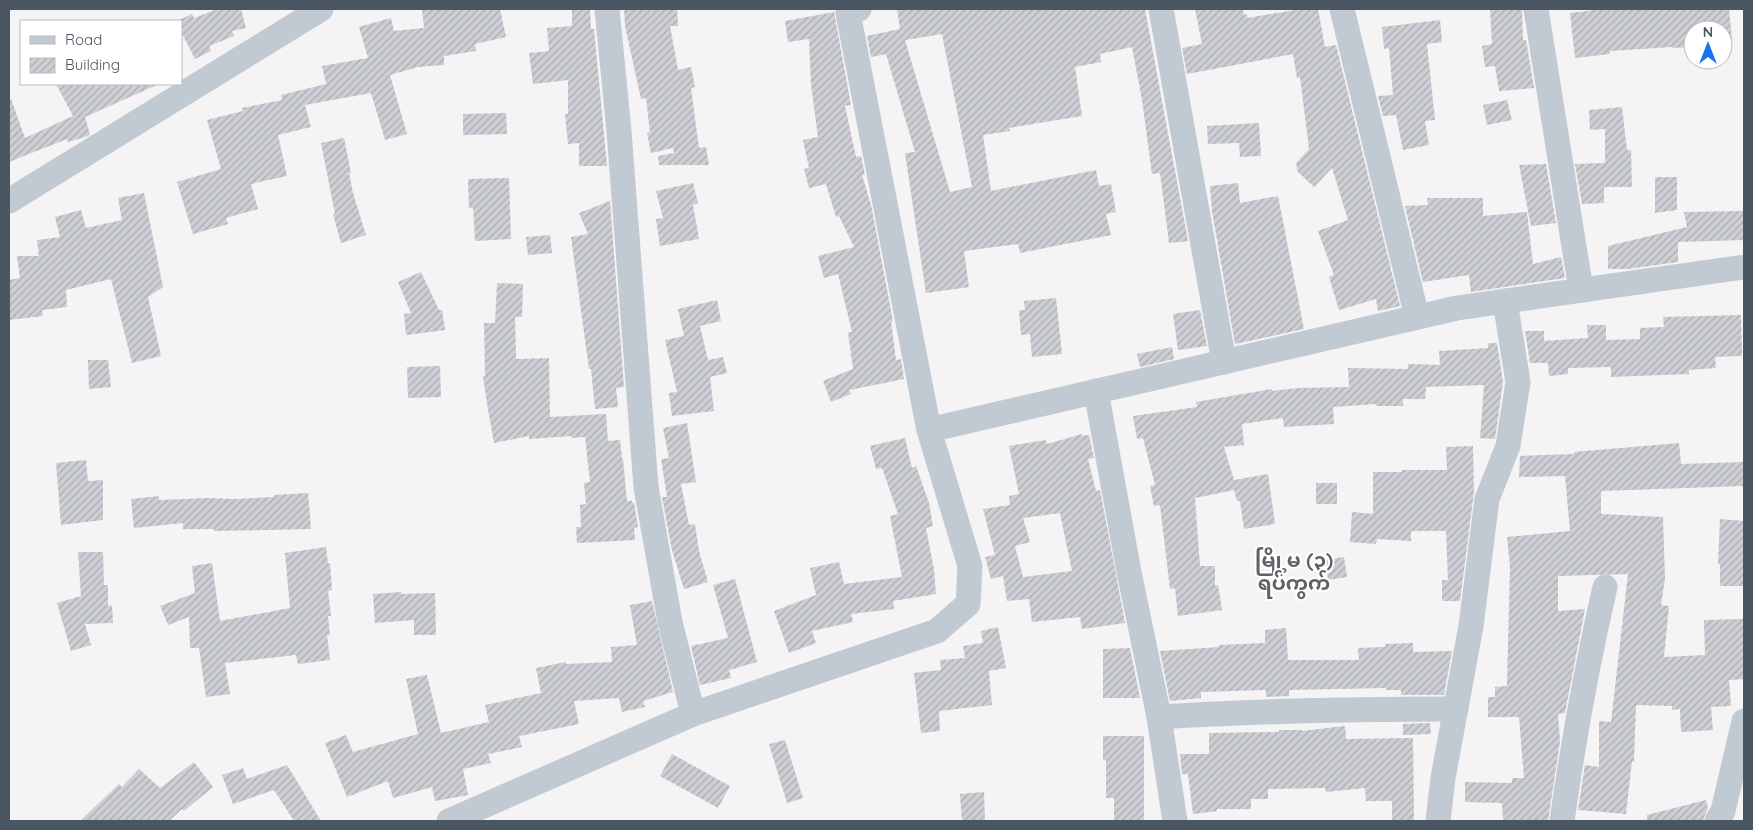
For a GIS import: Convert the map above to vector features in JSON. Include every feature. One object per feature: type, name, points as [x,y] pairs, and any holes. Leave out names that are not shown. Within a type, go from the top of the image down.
[{"type":"street","points":[[9,201],[321,9]]},
{"type":"street","points":[[607,9],[619,131],[646,487],[670,622],[693,714]]},
{"type":"street","points":[[449,821],[482,815],[693,714],[937,632],[968,604],[970,566],[929,430],[848,13],[859,9]]},
{"type":"street","points":[[1161,9],[1224,362]]},
{"type":"street","points":[[1342,9],[1418,317]]},
{"type":"street","points":[[1536,9],[1582,290]]},
{"type":"street","points":[[929,430],[1457,308],[1744,268]]},
{"type":"street","points":[[1438,821],[1443,778],[1471,626],[1487,499],[1508,446],[1518,382],[1505,301]]},
{"type":"street","points":[[1096,391],[1129,572],[1159,717],[1175,821]]},
{"type":"street","points":[[1562,821],[1572,749],[1587,667],[1605,587]]},
{"type":"street","points":[[1159,717],[1238,712],[1456,709]]},
{"type":"street","points":[[1717,821],[1723,811],[1744,721]]},
{"type":"building","points":[[218,9],[241,9],[246,28],[232,31],[234,36],[209,46],[211,51],[195,59],[182,34],[182,20],[179,20],[192,14],[194,18]]},
{"type":"building","points":[[422,9],[500,9],[506,37],[475,44],[476,51],[444,56],[444,65],[418,67],[390,75],[407,134],[385,140],[371,93],[305,105],[311,127],[278,135],[287,176],[251,184],[258,209],[226,218],[228,224],[193,234],[177,182],[221,169],[207,120],[243,111],[242,108],[282,100],[281,95],[326,84],[322,66],[368,58],[359,27],[391,18],[394,31],[424,28]]},
{"type":"building","points":[[572,9],[590,9],[591,29],[594,29],[607,166],[579,166],[579,143],[568,144],[565,114],[568,114],[568,80],[533,84],[529,53],[549,51],[547,28],[572,26]]},
{"type":"building","points":[[624,9],[677,9],[678,26],[670,26],[678,70],[691,67],[695,87],[691,88],[699,148],[706,147],[709,165],[659,165],[658,156],[674,153],[673,148],[651,153],[647,133],[650,132],[646,98],[641,99],[625,26]]},
{"type":"building","points":[[897,9],[1145,9],[1188,241],[1169,243],[1160,173],[1152,174],[1142,100],[1132,47],[1100,54],[1101,62],[1075,67],[1082,116],[1009,128],[1010,131],[983,135],[991,191],[1096,170],[1099,186],[1111,184],[1116,212],[1106,214],[1111,235],[1020,253],[1018,244],[964,251],[969,287],[926,293],[905,153],[915,152],[886,54],[871,57],[867,36],[900,29]],"holes":[[[942,34],[972,187],[950,192],[905,40]]]},
{"type":"building","points":[[1195,9],[1243,9],[1244,15],[1247,14],[1247,18],[1301,9],[1318,9],[1325,47],[1336,45],[1400,306],[1378,311],[1376,299],[1339,310],[1329,277],[1334,275],[1318,231],[1348,220],[1332,168],[1314,187],[1298,172],[1296,163],[1309,149],[1300,77],[1297,78],[1293,54],[1187,74],[1182,48],[1202,44]]},
{"type":"building","points":[[1490,9],[1522,9],[1523,40],[1526,40],[1534,88],[1499,91],[1495,66],[1485,67],[1482,46],[1492,44]]},
{"type":"building","points":[[1603,9],[1729,9],[1730,20],[1683,20],[1683,47],[1610,51],[1610,54],[1575,58],[1570,13]]},
{"type":"building","points":[[834,12],[851,105],[845,106],[856,157],[861,156],[865,175],[862,175],[871,205],[893,321],[891,321],[896,360],[901,359],[904,379],[849,390],[851,394],[831,402],[823,381],[853,369],[848,332],[852,332],[838,274],[824,278],[818,256],[854,247],[839,216],[836,217],[826,184],[809,188],[804,169],[809,168],[803,140],[818,137],[811,85],[809,39],[788,42],[785,21]]},
{"type":"building","points":[[1440,20],[1442,42],[1427,44],[1435,120],[1425,121],[1429,145],[1403,150],[1396,115],[1383,116],[1378,96],[1393,95],[1389,48],[1384,49],[1382,27]]},
{"type":"building","points":[[57,85],[157,85],[85,117],[90,134],[88,136],[68,142],[67,139],[9,162],[9,100],[11,99],[25,138],[73,116]]},
{"type":"building","points":[[1507,100],[1512,120],[1487,125],[1483,105]]},
{"type":"building","points":[[1622,107],[1627,150],[1631,150],[1632,187],[1604,187],[1604,203],[1582,204],[1575,164],[1605,163],[1605,129],[1590,130],[1589,110]]},
{"type":"building","points":[[506,113],[507,134],[463,135],[463,114]]},
{"type":"building","points":[[1259,123],[1261,156],[1240,157],[1239,143],[1208,144],[1207,126]]},
{"type":"building","points":[[344,138],[353,193],[366,235],[341,243],[333,214],[335,214],[321,143]]},
{"type":"building","points":[[1546,164],[1556,223],[1531,226],[1519,165]]},
{"type":"building","points":[[1655,177],[1677,177],[1677,210],[1655,213]]},
{"type":"building","points":[[509,178],[511,239],[475,241],[473,208],[469,208],[468,179]]},
{"type":"building","points":[[693,183],[698,203],[693,205],[699,239],[660,246],[656,219],[663,218],[656,191]]},
{"type":"building","points":[[1238,183],[1240,203],[1278,196],[1304,329],[1235,344],[1212,211],[1210,186]]},
{"type":"building","points":[[144,193],[163,287],[148,297],[161,356],[132,363],[111,279],[66,290],[67,307],[42,310],[43,316],[9,320],[9,280],[20,278],[17,256],[39,256],[37,240],[60,237],[55,217],[81,210],[86,228],[122,220],[118,198]]},
{"type":"building","points":[[1427,198],[1483,198],[1483,216],[1527,212],[1533,264],[1561,257],[1565,278],[1471,292],[1469,275],[1423,282],[1405,206],[1428,205]]},
{"type":"building","points":[[610,201],[624,387],[616,388],[618,407],[595,409],[591,369],[589,369],[571,237],[588,234],[579,213]]},
{"type":"building","points":[[1744,211],[1744,240],[1678,242],[1678,262],[1628,269],[1608,269],[1608,246],[1687,227],[1684,212]]},
{"type":"building","points":[[550,235],[552,253],[528,255],[526,237]]},
{"type":"building","points":[[421,272],[439,310],[442,310],[445,330],[406,335],[404,314],[411,313],[398,282]]},
{"type":"building","points":[[497,283],[523,284],[522,317],[515,317],[516,359],[549,358],[550,417],[606,414],[608,441],[620,440],[627,501],[634,503],[638,527],[634,528],[635,540],[577,543],[576,527],[581,527],[580,505],[586,504],[584,483],[590,482],[585,437],[529,439],[529,436],[494,443],[483,376],[485,376],[484,323],[495,323]]},
{"type":"building","points":[[1056,298],[1062,354],[1032,357],[1030,334],[1021,335],[1019,310],[1025,310],[1024,301]]},
{"type":"building","points":[[717,300],[721,321],[700,326],[708,360],[723,357],[727,373],[710,377],[714,411],[672,416],[669,393],[677,392],[665,340],[684,336],[678,309]]},
{"type":"building","points":[[1200,310],[1207,346],[1178,350],[1173,314]]},
{"type":"building","points":[[1741,315],[1742,356],[1715,357],[1716,368],[1689,370],[1689,374],[1611,377],[1611,367],[1568,368],[1568,374],[1549,376],[1548,363],[1530,363],[1525,331],[1544,331],[1544,341],[1588,338],[1587,325],[1606,325],[1606,340],[1640,339],[1640,328],[1664,327],[1663,317]]},
{"type":"building","points":[[1488,343],[1497,343],[1503,382],[1495,439],[1480,438],[1484,385],[1426,387],[1425,399],[1403,399],[1403,406],[1376,406],[1376,404],[1333,407],[1334,424],[1284,427],[1283,418],[1242,424],[1244,445],[1224,447],[1234,480],[1268,474],[1275,524],[1244,529],[1240,501],[1237,501],[1234,490],[1195,498],[1200,566],[1215,566],[1215,586],[1218,585],[1222,610],[1178,616],[1175,588],[1170,589],[1160,505],[1154,506],[1150,486],[1155,485],[1143,438],[1137,439],[1133,416],[1197,407],[1196,402],[1272,389],[1272,391],[1298,388],[1349,387],[1348,368],[1408,369],[1408,364],[1440,365],[1439,351],[1488,348]]},
{"type":"building","points":[[1172,347],[1174,359],[1140,367],[1137,354]]},
{"type":"building","points":[[88,360],[108,360],[111,387],[89,389]]},
{"type":"building","points":[[440,366],[441,397],[408,398],[407,367]]},
{"type":"building","points":[[687,423],[696,482],[681,484],[689,525],[695,524],[699,551],[708,582],[684,589],[672,550],[662,497],[667,497],[661,459],[669,458],[663,428]]},
{"type":"building","points":[[1082,434],[1082,436],[1089,435],[1094,458],[1088,459],[1096,491],[1100,490],[1125,623],[1082,629],[1080,617],[1032,622],[1029,599],[1007,601],[1003,576],[991,579],[985,557],[995,555],[983,509],[1010,505],[1009,496],[1019,494],[1009,446],[1046,440],[1047,444]],"holes":[[[1060,513],[1072,571],[1023,577],[1015,546],[1030,542],[1023,518]]]},
{"type":"building","points":[[905,438],[912,468],[916,466],[929,503],[933,526],[926,528],[934,570],[936,594],[893,601],[894,609],[851,614],[853,622],[812,631],[816,643],[789,653],[774,611],[816,595],[810,568],[839,562],[844,584],[902,577],[890,516],[898,514],[882,468],[876,469],[870,446]]},
{"type":"building","points":[[1679,443],[1681,464],[1744,462],[1744,486],[1601,491],[1601,514],[1663,517],[1665,579],[1661,605],[1669,606],[1664,657],[1705,655],[1704,620],[1744,619],[1744,679],[1729,680],[1731,706],[1711,707],[1713,730],[1681,732],[1680,709],[1672,710],[1672,706],[1636,705],[1634,762],[1632,761],[1626,814],[1578,810],[1585,765],[1599,767],[1599,721],[1611,722],[1628,574],[1558,576],[1558,611],[1585,609],[1565,713],[1558,714],[1560,741],[1548,821],[1503,821],[1502,803],[1465,802],[1465,782],[1512,783],[1512,778],[1524,778],[1519,717],[1488,717],[1488,697],[1495,697],[1495,687],[1507,686],[1510,566],[1507,537],[1570,531],[1565,476],[1519,477],[1520,456],[1574,454],[1574,452]]},
{"type":"building","points":[[1473,446],[1474,492],[1460,601],[1442,601],[1442,580],[1448,580],[1446,531],[1411,531],[1411,541],[1377,539],[1376,544],[1350,542],[1352,512],[1373,514],[1373,472],[1447,470],[1446,447]]},
{"type":"building","points":[[86,460],[88,481],[103,480],[103,520],[61,525],[56,463]]},
{"type":"building","points":[[1316,483],[1337,483],[1337,504],[1316,504]]},
{"type":"building","points":[[308,493],[311,529],[214,531],[214,529],[183,529],[183,523],[134,528],[131,499],[159,496],[159,500],[233,499]]},
{"type":"building","points":[[1720,519],[1744,521],[1744,586],[1720,586],[1720,564],[1718,564]]},
{"type":"building","points":[[326,547],[328,564],[330,563],[332,590],[328,591],[331,616],[328,616],[330,635],[327,635],[330,660],[298,664],[296,655],[225,663],[230,694],[206,697],[199,648],[190,648],[189,617],[168,625],[160,606],[195,593],[192,566],[212,563],[220,621],[290,608],[285,553]]},
{"type":"building","points":[[78,552],[103,552],[104,585],[108,585],[108,606],[112,605],[113,623],[85,624],[91,645],[71,651],[57,603],[81,596]]},
{"type":"building","points":[[1344,557],[1347,577],[1328,580],[1325,560]]},
{"type":"building","points":[[735,579],[757,662],[729,670],[731,678],[700,685],[691,646],[728,638],[713,585]]},
{"type":"building","points":[[401,592],[401,594],[435,593],[436,635],[414,635],[414,620],[375,623],[373,594]]},
{"type":"building","points":[[652,601],[673,692],[643,701],[645,707],[622,712],[619,698],[574,701],[579,724],[519,736],[522,747],[488,754],[491,763],[463,769],[468,795],[435,801],[432,787],[393,798],[388,781],[347,797],[325,743],[346,735],[353,752],[418,734],[406,679],[427,675],[441,733],[489,722],[485,705],[541,693],[536,668],[566,662],[566,664],[612,662],[611,647],[637,645],[630,605]]},
{"type":"building","points":[[998,627],[1006,668],[989,671],[992,705],[939,711],[940,731],[921,733],[914,673],[941,670],[940,660],[965,658],[963,646],[983,643],[981,631]]},
{"type":"building","points":[[1286,628],[1288,660],[1359,660],[1358,648],[1385,647],[1385,644],[1413,643],[1413,652],[1452,651],[1444,695],[1401,695],[1401,690],[1386,690],[1386,688],[1289,690],[1289,696],[1266,697],[1266,690],[1201,692],[1201,698],[1170,701],[1160,651],[1219,647],[1219,645],[1265,643],[1265,630]]},
{"type":"building","points":[[1130,648],[1140,698],[1103,698],[1103,649]]},
{"type":"building","points":[[1430,723],[1431,734],[1403,735],[1403,724]]},
{"type":"building","points":[[1345,726],[1346,739],[1413,738],[1414,821],[1392,821],[1392,801],[1366,801],[1365,788],[1326,792],[1325,788],[1268,789],[1268,799],[1251,799],[1251,809],[1217,809],[1217,811],[1193,814],[1188,774],[1182,774],[1180,754],[1209,754],[1209,733],[1302,731]]},
{"type":"building","points":[[1103,736],[1144,736],[1144,821],[1114,821],[1114,798],[1106,798],[1106,760],[1103,760]]},
{"type":"building","points":[[785,740],[803,798],[787,803],[769,744]]},
{"type":"building","points":[[672,754],[730,786],[718,808],[660,776]]},
{"type":"building","points":[[194,762],[213,787],[184,811],[182,809],[169,821],[80,821],[119,784],[122,787],[139,769],[160,788]]},
{"type":"building","points":[[287,765],[321,821],[294,821],[274,790],[233,804],[222,775],[243,768],[247,779]]},
{"type":"building","points":[[984,792],[985,821],[962,821],[960,794]]},
{"type":"building","points":[[1706,800],[1708,808],[1703,820],[1647,821],[1647,815]]},
{"type":"district","name":"မြို့မ (၃) ရပ်ကွက်","points":[[1294,570]]}]
